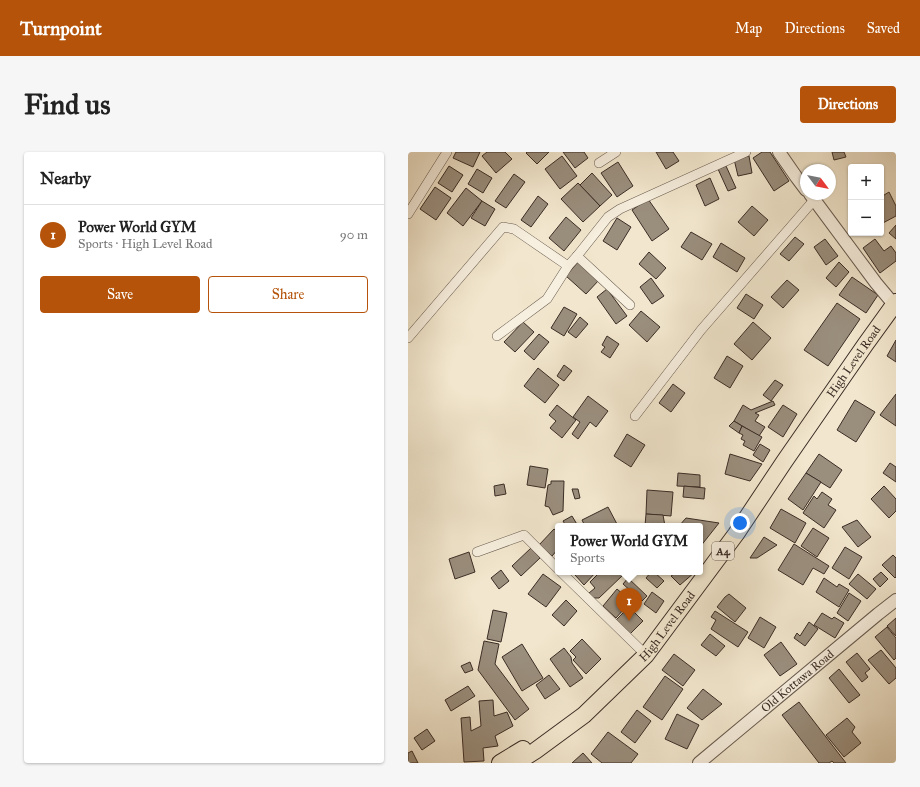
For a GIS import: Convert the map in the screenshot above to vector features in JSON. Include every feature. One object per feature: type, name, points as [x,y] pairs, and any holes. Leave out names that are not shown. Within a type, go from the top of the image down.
[{"type":"highway","name":"High Level Road","points":[[703,565],[858,340],[894,300]]},
{"type":"highway","name":"High Level Road","points":[[516,763],[584,715],[643,652],[736,534],[894,300]]},
{"type":"highway","name":"High Level Road","points":[[500,763],[531,744],[579,709],[643,652],[696,575]]},
{"type":"street","points":[[408,214],[447,152]]},
{"type":"street","points":[[599,163],[616,152]]},
{"type":"street","points":[[497,336],[547,300],[568,266],[608,217],[620,209],[746,152]]},
{"type":"street","points":[[779,152],[800,182]]},
{"type":"street","points":[[635,416],[702,330],[810,200]]},
{"type":"street","points":[[814,200],[876,283],[894,300]]},
{"type":"street","points":[[408,338],[503,227],[514,229],[568,266]]},
{"type":"street","points":[[577,256],[630,305]]},
{"type":"street","points":[[477,552],[524,535],[555,566]]},
{"type":"street","points":[[564,575],[643,652]]},
{"type":"street","name":"Old Kottawa Road","points":[[700,763],[896,600]]},
{"type":"building","points":[[456,152],[480,152],[473,167],[453,158]]},
{"type":"building","points":[[487,152],[505,152],[512,159],[496,173],[482,156]]},
{"type":"building","points":[[549,152],[537,164],[526,153]]},
{"type":"building","points":[[563,152],[584,152],[588,158],[575,168]]},
{"type":"building","points":[[656,152],[673,152],[679,161],[666,169]]},
{"type":"building","points":[[762,152],[770,152],[789,181],[774,191],[753,158]]},
{"type":"building","points":[[832,152],[844,152],[846,157],[834,160]]},
{"type":"building","points":[[562,156],[577,176],[560,189],[545,169]]},
{"type":"building","points":[[749,156],[752,173],[738,176],[734,159]]},
{"type":"building","points":[[618,162],[633,186],[617,197],[601,173]]},
{"type":"building","points":[[449,166],[463,175],[452,192],[438,183]]},
{"type":"building","points":[[726,166],[736,188],[728,191],[718,169]]},
{"type":"building","points":[[477,169],[492,178],[483,193],[468,184]]},
{"type":"building","points":[[592,173],[612,195],[600,206],[580,185]]},
{"type":"building","points":[[514,174],[525,182],[506,208],[495,201]]},
{"type":"building","points":[[710,178],[719,199],[705,206],[696,185]]},
{"type":"building","points":[[578,183],[600,206],[583,222],[561,199]]},
{"type":"building","points":[[435,187],[451,198],[436,220],[420,209]]},
{"type":"building","points":[[466,188],[482,201],[463,226],[447,213]]},
{"type":"building","points":[[889,192],[896,206],[896,216],[884,222],[884,200],[884,195]]},
{"type":"building","points":[[538,196],[548,204],[531,227],[521,220]]},
{"type":"building","points":[[648,199],[669,229],[652,241],[632,210]]},
{"type":"building","points":[[482,201],[495,209],[485,226],[471,218]]},
{"type":"building","points":[[752,206],[768,220],[754,236],[738,222]]},
{"type":"building","points":[[566,217],[581,230],[564,251],[549,238]]},
{"type":"building","points":[[617,218],[631,227],[617,250],[603,241]]},
{"type":"building","points":[[896,225],[896,239],[889,233]]},
{"type":"building","points":[[691,232],[712,244],[702,260],[681,247]]},
{"type":"building","points":[[795,237],[804,244],[789,261],[780,254]]},
{"type":"building","points":[[825,239],[838,256],[826,265],[814,247]]},
{"type":"building","points":[[875,239],[884,251],[891,246],[896,253],[896,261],[880,273],[863,248]]},
{"type":"building","points":[[721,243],[745,258],[737,272],[713,257]]},
{"type":"building","points":[[649,252],[666,268],[656,279],[639,264]]},
{"type":"building","points":[[578,262],[599,280],[586,294],[566,276]]},
{"type":"building","points":[[839,262],[849,272],[836,287],[826,278]]},
{"type":"building","points":[[852,277],[878,295],[866,313],[839,295]]},
{"type":"building","points":[[651,278],[664,296],[652,304],[640,287]]},
{"type":"building","points":[[787,280],[799,290],[783,308],[771,297]]},
{"type":"building","points":[[607,289],[627,316],[616,324],[597,297]]},
{"type":"building","points":[[746,294],[763,305],[754,319],[737,308]]},
{"type":"building","points":[[837,303],[860,319],[828,366],[804,350]]},
{"type":"building","points":[[564,307],[577,314],[564,336],[551,328]]},
{"type":"building","points":[[641,311],[660,327],[647,342],[629,325]]},
{"type":"building","points":[[580,317],[588,324],[576,338],[568,332]]},
{"type":"building","points":[[523,322],[534,332],[515,352],[504,342]]},
{"type":"building","points":[[753,322],[771,338],[752,360],[734,344]]},
{"type":"building","points":[[539,334],[549,342],[534,360],[524,351]]},
{"type":"building","points":[[607,336],[619,344],[610,358],[601,352],[605,347],[602,345]]},
{"type":"building","points":[[896,340],[896,362],[887,356]]},
{"type":"building","points":[[727,356],[743,366],[730,388],[714,378]]},
{"type":"building","points":[[564,365],[572,371],[564,381],[557,376]]},
{"type":"building","points":[[538,368],[559,385],[545,403],[524,386]]},
{"type":"building","points":[[775,380],[783,385],[771,401],[763,395]]},
{"type":"building","points":[[673,384],[685,393],[671,412],[659,403]]},
{"type":"building","points":[[896,394],[896,426],[880,415]]},
{"type":"building","points":[[588,396],[608,411],[596,427],[590,422],[578,439],[572,434],[580,422],[573,417]]},
{"type":"building","points":[[855,400],[875,412],[856,442],[837,430]]},
{"type":"building","points":[[773,401],[775,405],[755,413],[759,415],[755,421],[765,427],[759,436],[734,421],[743,405],[751,410]]},
{"type":"building","points":[[557,405],[576,420],[562,438],[550,428],[556,421],[549,415]]},
{"type":"building","points":[[783,405],[797,414],[783,437],[768,427]]},
{"type":"building","points":[[734,421],[742,426],[739,433],[729,426]]},
{"type":"building","points":[[742,426],[762,437],[754,451],[743,445],[745,441],[741,439],[743,435],[739,433]]},
{"type":"building","points":[[627,434],[645,445],[631,467],[614,456]]},
{"type":"building","points":[[760,444],[770,450],[763,462],[753,455]]},
{"type":"building","points":[[730,454],[762,464],[750,481],[725,474]]},
{"type":"building","points":[[819,454],[842,470],[830,488],[806,473]]},
{"type":"building","points":[[890,463],[896,467],[896,482],[883,473]]},
{"type":"building","points":[[530,466],[548,469],[545,488],[527,485]]},
{"type":"building","points":[[678,473],[700,475],[700,487],[677,486]]},
{"type":"building","points":[[806,473],[821,482],[803,510],[788,499]]},
{"type":"building","points":[[551,481],[564,481],[563,511],[553,515],[549,507],[545,506],[548,485],[551,484]]},
{"type":"building","points":[[504,484],[506,494],[495,496],[494,486]]},
{"type":"building","points":[[684,486],[705,488],[704,499],[683,497]]},
{"type":"building","points":[[884,486],[896,499],[896,511],[889,518],[871,499]]},
{"type":"building","points":[[572,489],[578,489],[580,498],[575,499]]},
{"type":"building","points":[[647,490],[673,492],[671,516],[646,514]]},
{"type":"building","points":[[822,492],[832,499],[828,505],[836,510],[824,528],[803,513],[814,496],[817,499]]},
{"type":"building","points":[[608,507],[616,523],[584,523],[582,520]]},
{"type":"building","points":[[781,509],[806,523],[795,543],[770,528]]},
{"type":"building","points":[[646,514],[663,515],[664,523],[645,523]]},
{"type":"building","points":[[572,516],[576,523],[564,523],[563,521]]},
{"type":"building","points":[[686,518],[719,523],[703,543],[703,523],[682,523]]},
{"type":"building","points":[[857,520],[871,537],[858,547],[842,527]]},
{"type":"building","points":[[813,528],[829,538],[817,557],[801,546]]},
{"type":"building","points":[[554,529],[555,530],[555,552],[552,556],[539,545]]},
{"type":"building","points":[[764,537],[777,545],[757,558],[750,558]]},
{"type":"building","points":[[794,544],[829,566],[824,574],[813,568],[803,585],[778,570]]},
{"type":"building","points":[[845,547],[862,557],[849,579],[832,568]]},
{"type":"building","points":[[531,548],[540,558],[521,576],[512,566]]},
{"type":"building","points":[[469,552],[475,572],[455,579],[449,559]]},
{"type":"building","points":[[893,555],[896,558],[895,578],[882,565]]},
{"type":"building","points":[[501,570],[509,581],[499,589],[491,578]]},
{"type":"building","points":[[881,572],[888,579],[880,587],[873,579]]},
{"type":"building","points":[[543,574],[561,587],[546,607],[528,594]]},
{"type":"building","points":[[858,574],[876,589],[867,599],[849,584]]},
{"type":"building","points":[[575,575],[593,575],[584,585]]},
{"type":"building","points":[[597,575],[623,575],[599,598],[594,598],[589,593],[595,588],[590,582]]},
{"type":"building","points":[[648,575],[657,575],[664,581],[657,588],[646,578]]},
{"type":"building","points":[[672,575],[692,575],[680,585],[671,576]]},
{"type":"building","points":[[628,578],[647,596],[642,601],[623,584]]},
{"type":"building","points":[[824,578],[837,587],[839,584],[849,590],[839,607],[816,592]]},
{"type":"building","points":[[617,589],[631,601],[616,618],[603,606]]},
{"type":"building","points":[[652,592],[664,601],[656,613],[644,604]]},
{"type":"building","points":[[849,593],[861,601],[848,621],[837,613]]},
{"type":"building","points":[[729,594],[746,608],[735,622],[717,607]]},
{"type":"building","points":[[566,600],[577,611],[564,626],[552,615]]},
{"type":"building","points":[[629,607],[643,621],[628,636],[614,622]]},
{"type":"building","points":[[493,610],[507,613],[501,642],[487,639]]},
{"type":"building","points":[[715,611],[748,632],[738,647],[711,629],[716,620],[711,617]]},
{"type":"building","points":[[822,613],[832,619],[834,617],[844,623],[835,638],[814,625]]},
{"type":"building","points":[[760,617],[776,627],[764,648],[748,638]]},
{"type":"building","points":[[896,618],[896,636],[887,626]]},
{"type":"building","points":[[809,622],[818,629],[805,646],[794,638],[797,633],[800,636]]},
{"type":"building","points":[[887,627],[896,638],[896,658],[894,660],[875,637]]},
{"type":"building","points":[[710,634],[725,646],[716,656],[701,645]]},
{"type":"building","points":[[582,639],[601,659],[586,674],[573,660],[576,657],[570,651]]},
{"type":"building","points":[[484,641],[499,644],[495,664],[529,709],[515,720],[478,670]]},
{"type":"building","points":[[781,642],[797,664],[780,676],[764,655]]},
{"type":"building","points":[[522,644],[543,678],[522,691],[502,657]]},
{"type":"building","points":[[564,648],[571,657],[572,663],[583,678],[570,687],[550,659]]},
{"type":"building","points":[[881,650],[896,668],[896,678],[889,684],[868,660]]},
{"type":"building","points":[[857,653],[870,669],[865,673],[868,677],[862,682],[846,662]]},
{"type":"building","points":[[674,654],[695,670],[683,686],[662,670]]},
{"type":"building","points":[[470,662],[473,670],[465,673],[461,666]]},
{"type":"building","points":[[839,669],[860,695],[849,703],[829,678]]},
{"type":"building","points":[[549,675],[560,689],[545,699],[536,685]]},
{"type":"building","points":[[665,676],[683,689],[662,720],[643,707]]},
{"type":"building","points":[[468,686],[475,696],[451,711],[445,700]]},
{"type":"building","points":[[703,689],[722,704],[702,720],[687,708]]},
{"type":"building","points":[[493,700],[494,716],[507,712],[513,726],[495,736],[498,746],[483,748],[484,761],[464,762],[461,718],[470,717],[471,731],[481,726],[479,701]]},
{"type":"building","points":[[799,702],[846,763],[834,763],[832,761],[829,763],[819,763],[782,715]]},
{"type":"building","points":[[637,710],[651,721],[635,743],[621,732]]},
{"type":"building","points":[[677,714],[699,725],[687,749],[665,739]]},
{"type":"building","points":[[847,718],[855,727],[852,732],[861,743],[844,757],[826,735]]},
{"type":"building","points":[[427,729],[435,741],[422,750],[414,738]]},
{"type":"building","points":[[608,732],[638,754],[631,763],[602,763],[591,754]]},
{"type":"building","points":[[412,751],[418,763],[408,763],[408,753]]},
{"type":"building","points":[[583,753],[592,763],[572,763]]},
{"type":"place","name":"Power World GYM","points":[[629,621]]}]
